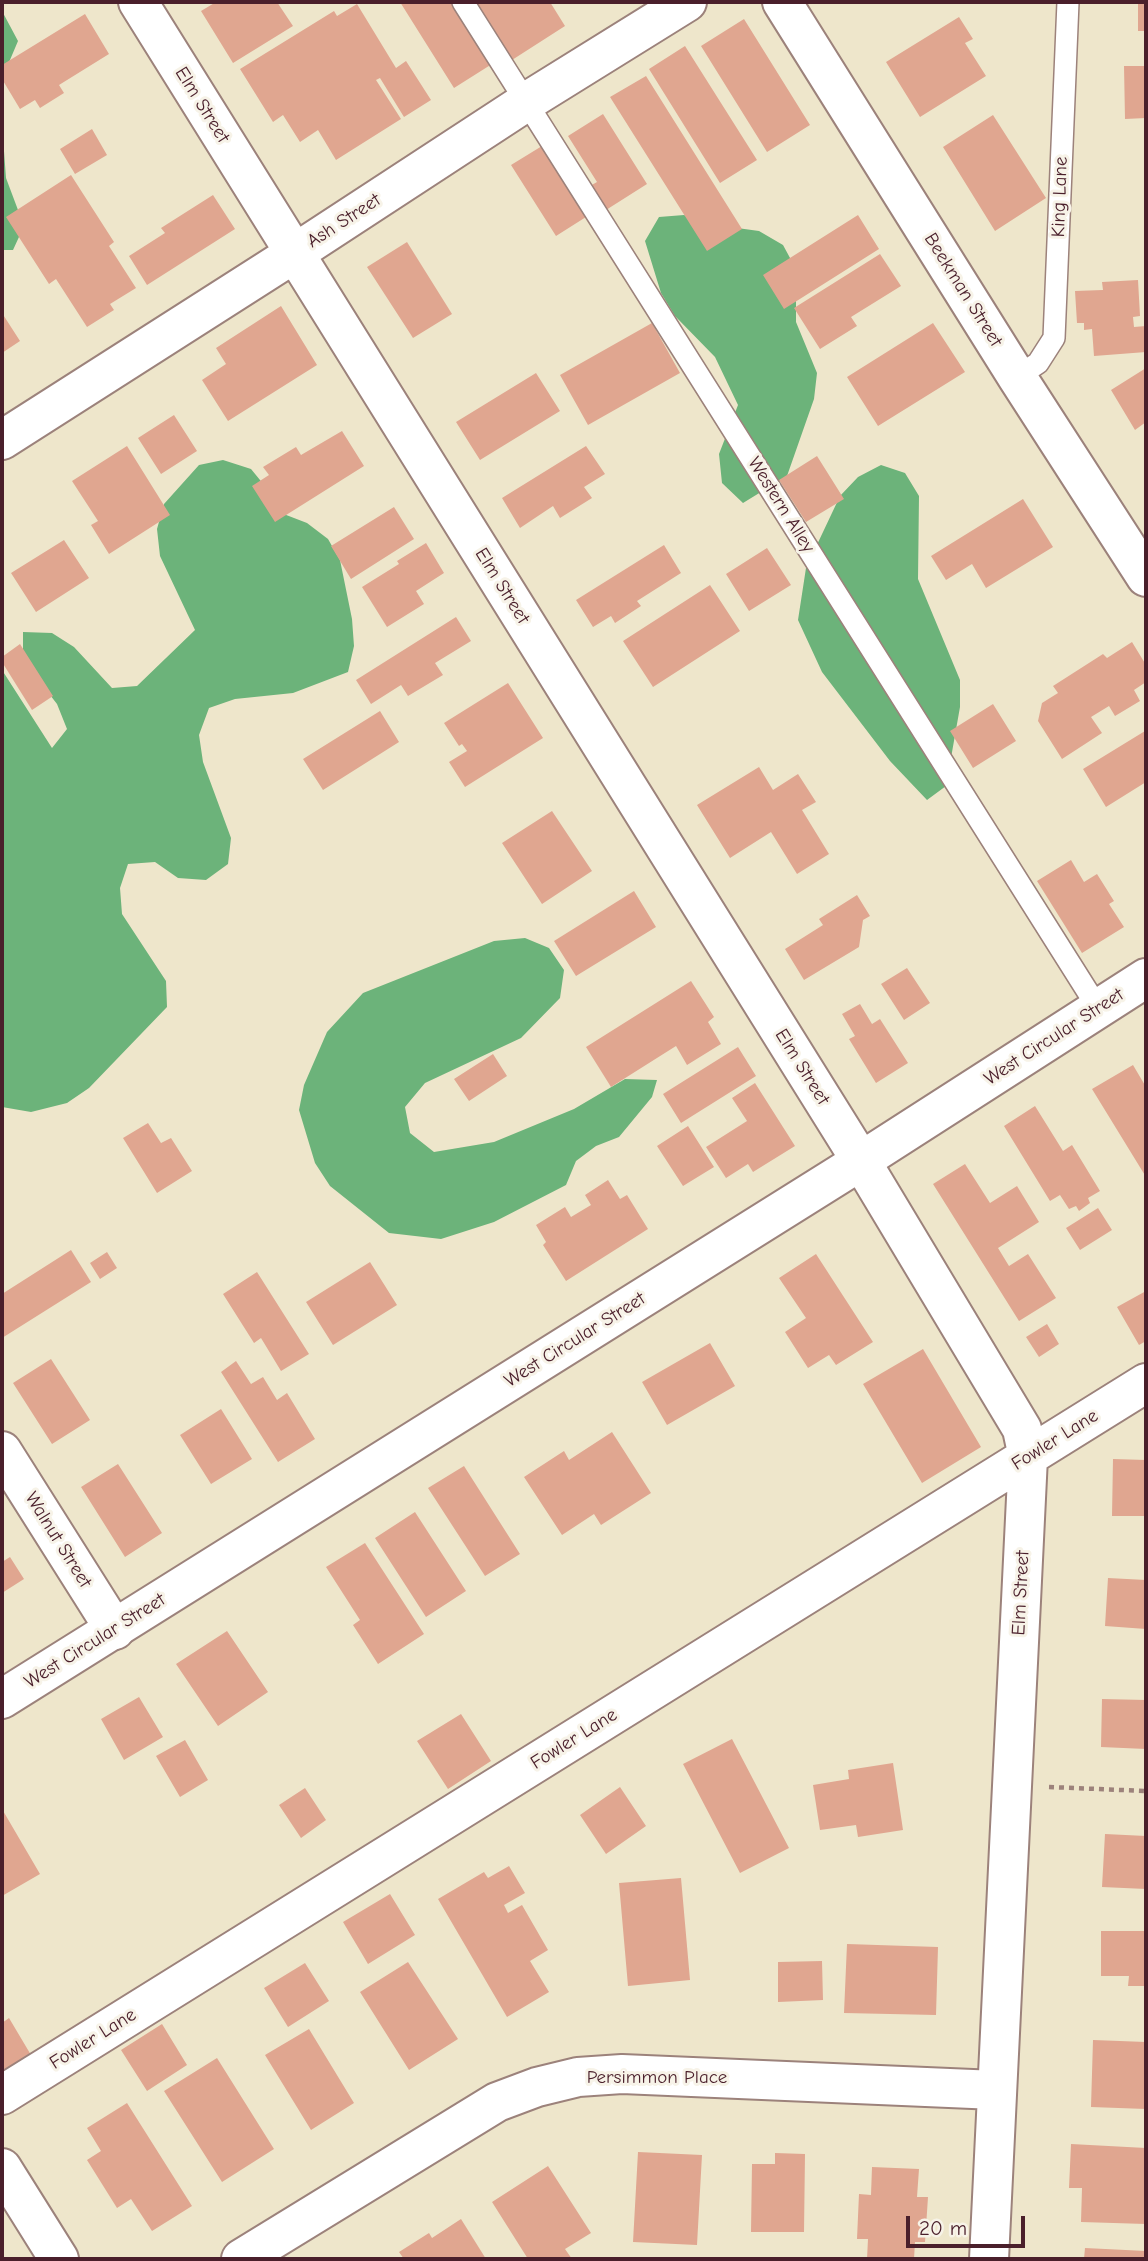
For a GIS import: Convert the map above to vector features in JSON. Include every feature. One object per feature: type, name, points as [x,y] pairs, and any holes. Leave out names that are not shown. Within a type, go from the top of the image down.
[{"type":"street","name":"Elm Street","points":[[138,2],[861,1161],[1023,1429],[1028,1457],[989,2259]]},
{"type":"street","name":"Ash Street","points":[[2,440],[526,102],[687,2]]},
{"type":"street","name":"Beekman Street","points":[[782,2],[1146,577]]},
{"type":"street","name":"West Circular Street","points":[[2,1699],[861,1161],[1146,978]]},
{"type":"street","name":"Fowler Lane","points":[[2,2095],[1146,1383]]},
{"type":"street","name":"Walnut Street","points":[[2,1451],[115,1630]]},
{"type":"street","name":"Persimmon Place","points":[[241,2259],[497,2102],[537,2087],[578,2077],[622,2074],[996,2090]]},
{"type":"street","points":[[2,2168],[59,2259]]},
{"type":"lane","name":"Western Alley","points":[[463,2],[1098,1008]]},
{"type":"lane","name":"King Lane","points":[[1017,377],[1038,363],[1054,338],[1068,2]]},
{"type":"path","points":[[1046,1787],[1146,1791]]},
{"type":"green space","points":[[2,11],[18,41],[7,67],[2,71]]},
{"type":"green space","points":[[2,124],[6,178],[24,226],[13,250],[2,250]]},
{"type":"green space","points":[[684,215],[708,224],[759,231],[783,245],[796,269],[796,322],[817,373],[814,399],[787,476],[743,503],[722,483],[719,454],[738,405],[715,357],[675,316],[661,293],[645,241],[659,217]]},
{"type":"green space","points":[[223,460],[251,469],[269,491],[281,513],[307,523],[328,539],[340,560],[352,619],[354,646],[348,672],[293,693],[235,699],[209,708],[199,735],[203,762],[231,838],[228,864],[206,880],[178,878],[155,862],[128,864],[120,888],[122,914],[166,981],[167,1007],[89,1088],[67,1103],[31,1112],[2,1107],[2,670],[52,748],[67,729],[57,704],[23,660],[23,632],[52,633],[74,647],[112,688],[137,686],[195,630],[160,556],[157,529],[164,504],[199,465]]},
{"type":"green space","points":[[881,465],[905,473],[919,496],[918,579],[960,680],[960,707],[946,786],[927,800],[890,761],[822,672],[798,620],[806,568],[840,496],[858,477]]},
{"type":"green space","points":[[525,938],[549,948],[564,970],[560,998],[521,1038],[425,1083],[405,1107],[410,1133],[434,1152],[494,1142],[574,1109],[625,1079],[657,1080],[652,1097],[619,1137],[596,1146],[576,1161],[566,1185],[494,1222],[441,1239],[389,1233],[330,1186],[315,1163],[299,1110],[304,1085],[327,1032],[363,993],[494,941]]},
{"type":"building","points":[[216,2],[277,2],[293,26],[233,63],[201,11]]},
{"type":"building","points":[[400,2],[454,2],[492,64],[454,88]]},
{"type":"building","points":[[476,2],[550,2],[565,26],[512,60]]},
{"type":"building","points":[[1138,2],[1146,2],[1146,31],[1138,31]]},
{"type":"building","points":[[357,4],[396,68],[406,61],[431,100],[404,117],[380,78],[376,80],[401,119],[336,160],[318,130],[300,142],[283,115],[273,122],[240,69],[334,11],[337,16]]},
{"type":"building","points":[[85,14],[109,54],[59,85],[64,93],[40,108],[35,100],[20,109],[2,79],[2,65]]},
{"type":"building","points":[[959,17],[973,39],[965,43],[986,76],[920,117],[886,62]]},
{"type":"building","points":[[744,19],[810,125],[767,152],[701,46]]},
{"type":"building","points":[[685,46],[757,160],[720,183],[649,69]]},
{"type":"building","points":[[1124,66],[1146,66],[1146,118],[1125,119]]},
{"type":"building","points":[[646,76],[742,229],[707,251],[610,97]]},
{"type":"building","points":[[603,114],[647,184],[606,210],[590,186],[597,182],[568,136]]},
{"type":"building","points":[[993,115],[1046,198],[995,231],[943,147]]},
{"type":"building","points":[[92,129],[107,155],[75,174],[60,149]]},
{"type":"building","points":[[542,146],[586,217],[556,236],[511,165]]},
{"type":"building","points":[[71,175],[114,242],[109,246],[136,288],[110,304],[114,310],[87,327],[56,279],[49,284],[6,217]]},
{"type":"building","points":[[1146,178],[1146,203],[1144,203]]},
{"type":"building","points":[[213,195],[235,229],[147,285],[129,256],[165,233],[161,228]]},
{"type":"building","points":[[858,215],[879,249],[784,309],[763,275]]},
{"type":"building","points":[[407,242],[452,314],[413,338],[367,267]]},
{"type":"building","points":[[880,254],[901,286],[851,317],[857,326],[820,349],[794,308]]},
{"type":"building","points":[[1138,280],[1140,316],[1133,317],[1134,327],[1146,326],[1146,352],[1094,356],[1092,329],[1084,330],[1084,323],[1077,323],[1075,291],[1103,290],[1102,282]]},
{"type":"building","points":[[281,306],[317,365],[228,421],[202,380],[226,364],[216,348]]},
{"type":"building","points":[[2,313],[20,341],[2,353]]},
{"type":"building","points":[[652,323],[680,373],[588,425],[560,375]]},
{"type":"building","points":[[933,323],[965,372],[878,426],[847,377]]},
{"type":"building","points":[[1146,368],[1146,422],[1135,430],[1111,390]]},
{"type":"building","points":[[536,373],[560,411],[480,460],[456,422]]},
{"type":"building","points":[[174,415],[197,451],[161,474],[138,438]]},
{"type":"building","points":[[342,431],[364,466],[275,522],[252,486],[269,475],[263,467],[296,447],[301,455]]},
{"type":"building","points":[[127,446],[170,515],[109,554],[91,525],[98,521],[72,481]]},
{"type":"building","points":[[586,446],[605,474],[584,487],[592,498],[560,518],[553,506],[520,528],[502,498]]},
{"type":"building","points":[[817,456],[844,499],[806,522],[779,480]]},
{"type":"building","points":[[1023,499],[1053,547],[986,588],[972,564],[946,580],[931,556]]},
{"type":"building","points":[[394,507],[414,539],[351,579],[331,546]]},
{"type":"building","points":[[64,540],[89,578],[36,612],[11,573]]},
{"type":"building","points":[[426,543],[444,573],[416,591],[424,604],[387,627],[362,587]]},
{"type":"building","points":[[664,545],[681,573],[637,601],[641,606],[615,623],[611,616],[593,627],[576,600]]},
{"type":"building","points":[[767,548],[791,585],[749,611],[726,574]]},
{"type":"building","points":[[710,585],[740,631],[653,687],[623,641]]},
{"type":"building","points":[[456,617],[471,641],[435,663],[443,675],[408,696],[401,685],[371,704],[356,680]]},
{"type":"building","points":[[1132,642],[1146,665],[1146,682],[1134,690],[1140,701],[1115,716],[1109,706],[1091,717],[1102,733],[1062,759],[1038,721],[1042,703],[1058,693],[1053,686],[1103,654],[1107,658]]},
{"type":"building","points":[[20,644],[53,696],[32,710],[2,662],[2,657]]},
{"type":"building","points":[[508,683],[543,738],[465,787],[449,762],[467,751],[462,744],[459,746],[444,723]]},
{"type":"building","points":[[993,704],[1016,741],[973,768],[950,731]]},
{"type":"building","points":[[380,711],[399,742],[323,790],[303,759]]},
{"type":"building","points":[[1145,731],[1146,782],[1106,807],[1083,769]]},
{"type":"building","points":[[759,767],[773,790],[798,774],[816,802],[802,810],[829,854],[797,874],[771,832],[730,858],[697,805]]},
{"type":"building","points":[[552,811],[592,871],[542,904],[502,843]]},
{"type":"building","points":[[1071,860],[1084,882],[1097,874],[1114,901],[1109,904],[1124,927],[1082,953],[1037,881]]},
{"type":"building","points":[[634,891],[656,927],[576,976],[554,941]]},
{"type":"building","points":[[857,895],[870,916],[863,920],[859,947],[804,980],[785,949],[823,925],[819,919]]},
{"type":"building","points":[[907,968],[930,1003],[904,1020],[881,984]]},
{"type":"building","points":[[691,981],[714,1017],[708,1022],[721,1044],[687,1065],[676,1046],[611,1087],[586,1047]]},
{"type":"building","points":[[860,1004],[872,1024],[880,1019],[908,1063],[876,1083],[849,1039],[855,1036],[842,1014]]},
{"type":"building","points":[[738,1047],[756,1076],[681,1123],[663,1094]]},
{"type":"building","points":[[493,1054],[507,1076],[469,1101],[454,1079]]},
{"type":"building","points":[[1133,1065],[1146,1087],[1146,1177],[1092,1089]]},
{"type":"building","points":[[755,1083],[795,1146],[753,1172],[748,1164],[726,1178],[706,1147],[747,1121],[732,1098]]},
{"type":"building","points":[[1035,1106],[1063,1151],[1072,1145],[1100,1191],[1088,1198],[1090,1203],[1079,1211],[1076,1206],[1069,1209],[1060,1195],[1050,1201],[1004,1126]]},
{"type":"building","points":[[148,1123],[161,1143],[171,1138],[192,1171],[157,1193],[123,1138]]},
{"type":"building","points":[[688,1126],[714,1167],[683,1186],[657,1146]]},
{"type":"building","points":[[965,1164],[990,1203],[1017,1186],[1039,1222],[998,1248],[1009,1266],[1028,1254],[1056,1298],[1019,1321],[933,1184]]},
{"type":"building","points":[[608,1180],[620,1199],[627,1195],[648,1229],[566,1281],[543,1245],[546,1242],[536,1225],[565,1207],[571,1217],[591,1205],[585,1195]]},
{"type":"building","points":[[1098,1208],[1112,1230],[1080,1250],[1066,1228]]},
{"type":"building","points":[[71,1250],[91,1282],[2,1338],[2,1294]]},
{"type":"building","points":[[107,1252],[117,1268],[100,1279],[90,1263]]},
{"type":"building","points":[[816,1254],[873,1342],[836,1365],[829,1355],[808,1368],[785,1332],[806,1318],[779,1278]]},
{"type":"building","points":[[370,1262],[397,1305],[333,1345],[306,1302]]},
{"type":"building","points":[[257,1272],[309,1354],[281,1371],[261,1338],[254,1343],[223,1294]]},
{"type":"building","points":[[1146,1291],[1146,1341],[1139,1345],[1117,1307]]},
{"type":"building","points":[[1047,1324],[1059,1344],[1039,1357],[1026,1337]]},
{"type":"building","points":[[710,1343],[735,1386],[667,1425],[642,1382]]},
{"type":"building","points":[[923,1349],[981,1447],[922,1483],[863,1384]]},
{"type":"building","points":[[51,1359],[90,1420],[52,1444],[13,1383]]},
{"type":"building","points":[[236,1361],[251,1384],[263,1377],[277,1400],[287,1393],[315,1439],[278,1462],[221,1372]]},
{"type":"building","points":[[221,1409],[252,1459],[211,1484],[180,1435]]},
{"type":"building","points":[[612,1432],[651,1493],[601,1525],[594,1514],[562,1535],[524,1477],[564,1451],[569,1460]]},
{"type":"building","points":[[1113,1459],[1146,1460],[1146,1516],[1112,1516]]},
{"type":"building","points":[[118,1464],[162,1533],[125,1557],[81,1487]]},
{"type":"building","points":[[464,1466],[520,1554],[485,1576],[428,1488]]},
{"type":"building","points":[[415,1512],[466,1591],[426,1617],[375,1538]]},
{"type":"building","points":[[365,1543],[424,1634],[378,1664],[353,1625],[360,1620],[326,1567]]},
{"type":"building","points":[[10,1557],[24,1579],[2,1593],[2,1562]]},
{"type":"building","points":[[1108,1578],[1146,1580],[1146,1629],[1105,1626]]},
{"type":"building","points":[[227,1631],[268,1692],[218,1726],[176,1664]]},
{"type":"building","points":[[139,1697],[163,1737],[124,1760],[101,1719]]},
{"type":"building","points":[[1102,1699],[1146,1700],[1146,1749],[1101,1747]]},
{"type":"building","points":[[461,1714],[491,1761],[448,1789],[417,1741]]},
{"type":"building","points":[[732,1739],[789,1848],[740,1873],[683,1764]]},
{"type":"building","points":[[185,1740],[208,1780],[180,1797],[156,1756]]},
{"type":"building","points":[[893,1763],[903,1830],[858,1837],[856,1825],[820,1830],[813,1785],[849,1779],[848,1770]]},
{"type":"building","points":[[620,1787],[646,1826],[606,1854],[580,1815]]},
{"type":"building","points":[[305,1788],[326,1820],[301,1838],[279,1805]]},
{"type":"building","points":[[2,1809],[40,1874],[2,1896]]},
{"type":"building","points":[[1105,1834],[1146,1836],[1146,1889],[1102,1887]]},
{"type":"building","points":[[509,1866],[525,1893],[504,1905],[508,1913],[522,1905],[548,1950],[530,1961],[549,1992],[507,2017],[438,1899],[484,1872],[488,1878]]},
{"type":"building","points":[[681,1878],[690,1980],[628,1986],[619,1883]]},
{"type":"building","points":[[390,1894],[415,1935],[368,1964],[343,1922]]},
{"type":"building","points":[[1101,1931],[1146,1931],[1146,1986],[1128,1986],[1129,1976],[1101,1976]]},
{"type":"building","points":[[847,1944],[938,1947],[936,2015],[844,2013]]},
{"type":"building","points":[[822,1961],[823,2000],[778,2002],[778,1962]]},
{"type":"building","points":[[408,1962],[458,2039],[409,2070],[360,1992]]},
{"type":"building","points":[[305,1963],[329,2001],[288,2027],[264,1988]]},
{"type":"building","points":[[9,2018],[31,2055],[2,2073],[2,2023]]},
{"type":"building","points":[[162,2024],[187,2065],[147,2091],[121,2050]]},
{"type":"building","points":[[309,2029],[354,2103],[311,2130],[265,2055]]},
{"type":"building","points":[[1093,2040],[1146,2042],[1146,2109],[1091,2107]]},
{"type":"building","points":[[217,2058],[274,2149],[222,2182],[164,2091]]},
{"type":"building","points":[[127,2103],[192,2206],[152,2231],[131,2199],[117,2208],[87,2160],[101,2151],[87,2128]]},
{"type":"building","points":[[1071,2144],[1146,2148],[1146,2224],[1081,2222],[1082,2188],[1069,2188]]},
{"type":"building","points":[[638,2152],[702,2155],[697,2245],[633,2242]]},
{"type":"building","points":[[775,2153],[805,2154],[804,2232],[751,2232],[752,2164],[775,2164]]},
{"type":"building","points":[[548,2166],[591,2233],[565,2249],[572,2259],[528,2259],[492,2202]]},
{"type":"building","points":[[872,2167],[919,2169],[917,2197],[928,2197],[925,2242],[915,2242],[914,2259],[867,2259],[868,2239],[857,2239],[859,2194],[871,2195]]},
{"type":"building","points":[[461,2219],[486,2259],[404,2259],[399,2252],[429,2233],[432,2238]]},
{"type":"building","points":[[1085,2248],[1146,2251],[1146,2259],[1084,2259]]}]
